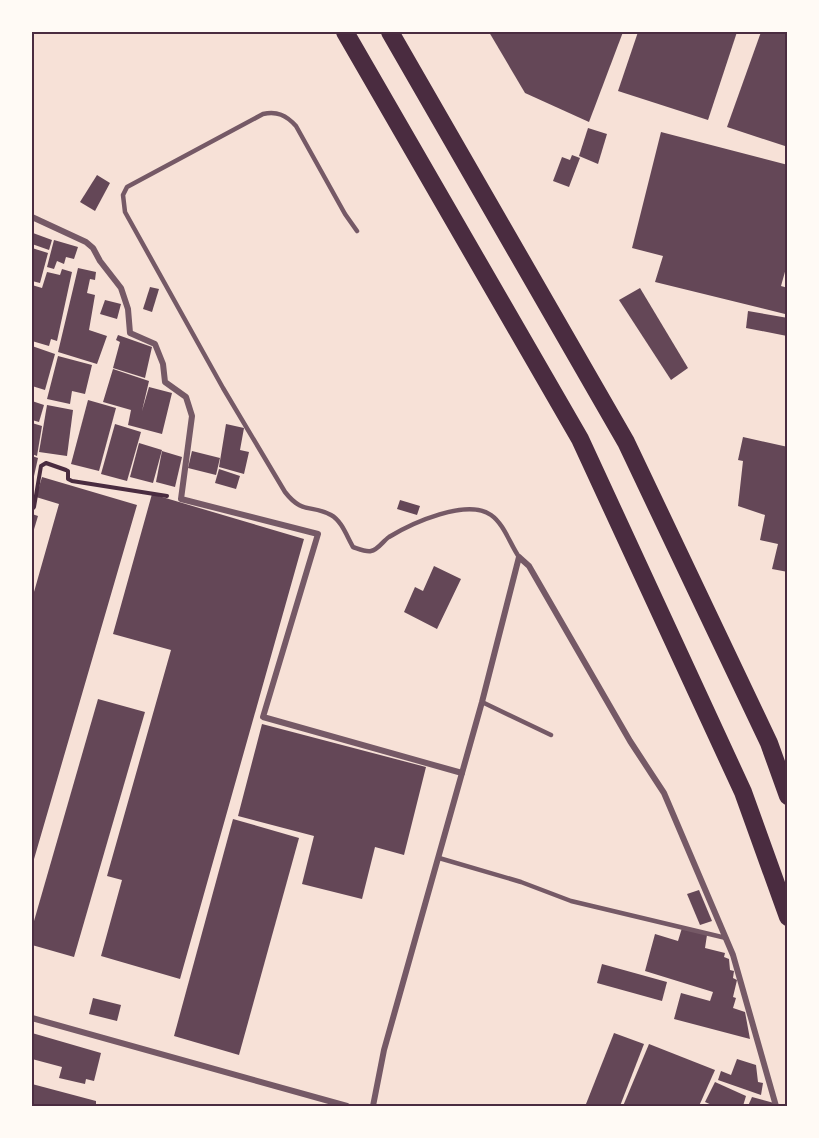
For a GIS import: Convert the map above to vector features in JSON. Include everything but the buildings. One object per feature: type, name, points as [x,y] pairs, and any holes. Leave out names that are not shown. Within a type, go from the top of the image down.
[{"type":"highway","points":[[345,32],[580,439],[743,792],[788,917]]},
{"type":"highway","points":[[390,32],[626,442],[769,743],[788,796]]},
{"type":"street","points":[[32,217],[86,242],[93,248],[121,288],[128,309],[130,333],[155,344],[163,364],[165,382],[186,397],[192,416],[181,499],[318,534],[263,717],[462,773]]},
{"type":"street","points":[[373,1107],[384,1050],[482,702],[519,557],[529,566],[630,741],[664,794],[734,955],[776,1107]]},
{"type":"street","points":[[32,1018],[347,1107]]},
{"type":"lane","points":[[357,231],[296,126],[287,117],[276,113],[262,114],[127,187],[123,195],[125,212],[223,388],[285,492],[296,505],[332,515],[353,547],[371,551],[387,538],[409,526],[455,510],[483,510],[499,524],[519,557]]},
{"type":"lane","points":[[482,702],[551,735]]},
{"type":"lane","points":[[439,858],[521,882],[571,901],[726,938]]},
{"type":"path","points":[[32,509],[41,466],[46,463],[68,471],[68,478],[72,481],[181,499]]}]
